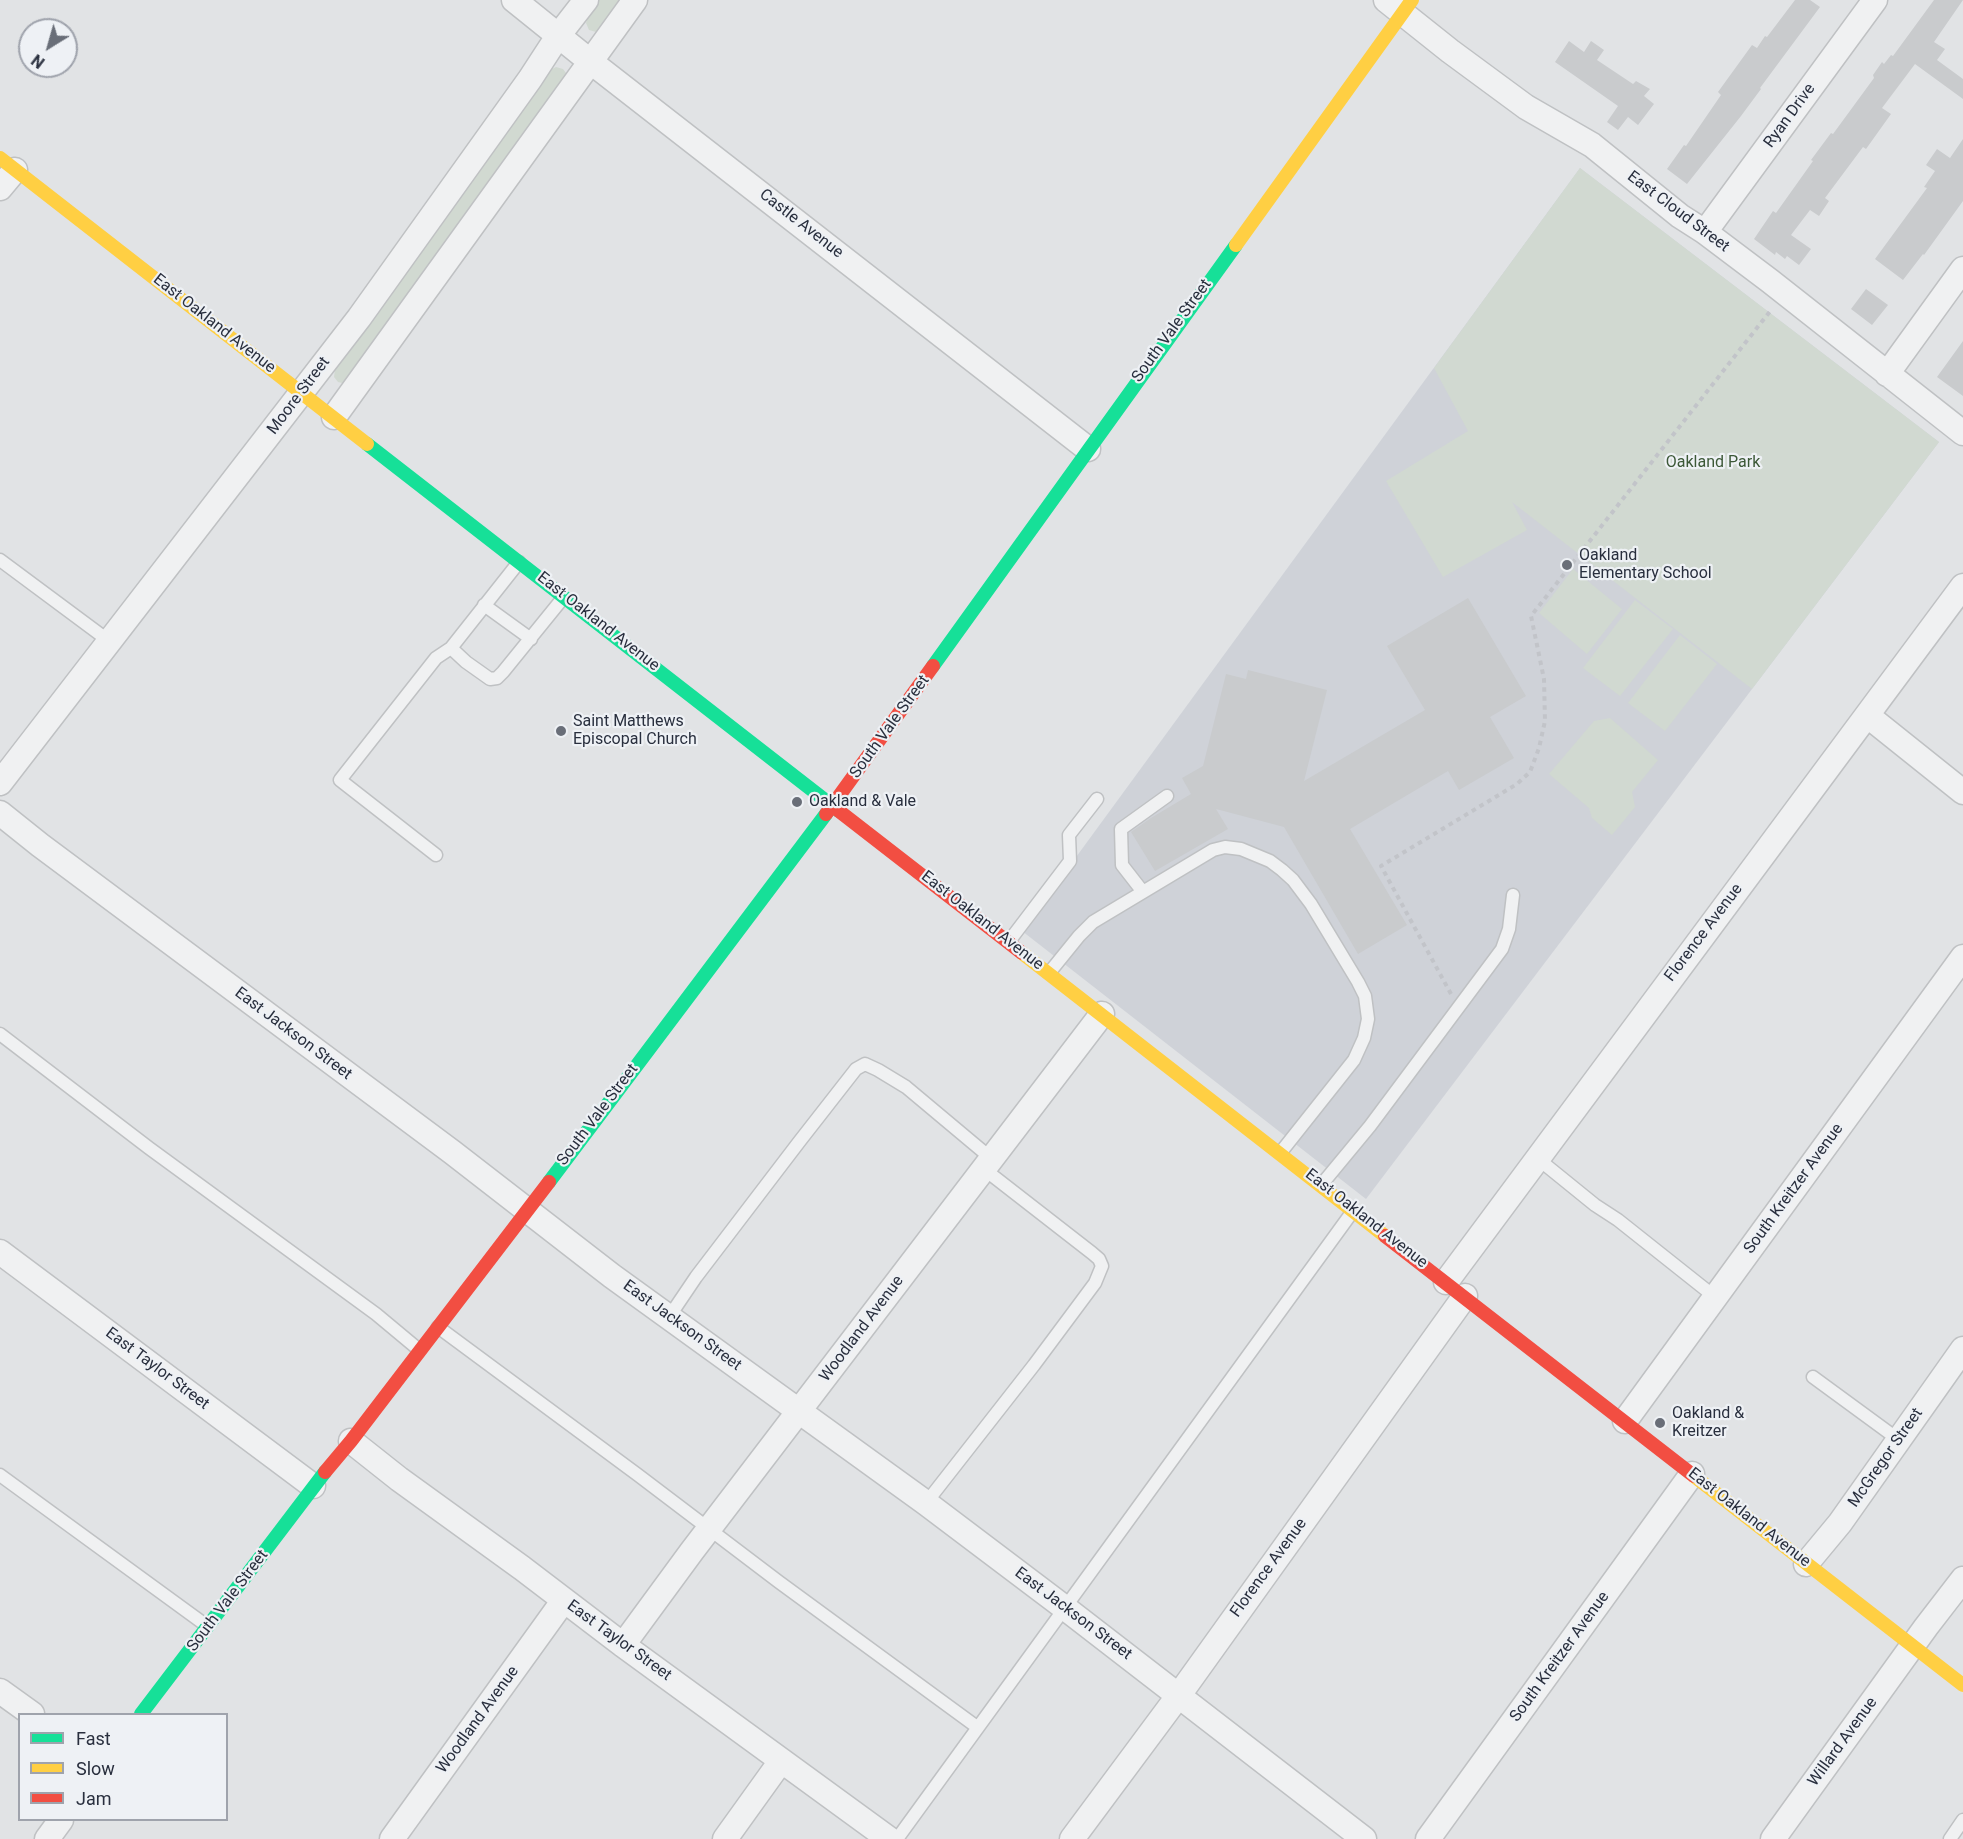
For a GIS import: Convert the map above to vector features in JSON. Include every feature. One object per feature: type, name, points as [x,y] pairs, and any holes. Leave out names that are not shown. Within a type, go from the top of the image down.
[{"type":"main road","name":"South Vale Street","points":[[142,1713],[313,1486],[351,1441],[527,1210],[833,805],[1088,449],[1400,4]]},
{"type":"main road","name":"East Oakland Avenue","points":[[5,172],[302,392],[1963,1684]]},
{"type":"street","name":"Castle Avenue","points":[[514,0],[1088,449]]},
{"type":"street","name":"Moore Street","points":[[0,783],[359,318],[530,79],[558,36],[586,0]]},
{"type":"street","points":[[334,417],[635,0]]},
{"type":"street","name":"Ryan Drive","points":[[1706,232],[1875,0]]},
{"type":"street","name":"East Cloud Street","points":[[1400,4],[1450,51],[1526,107],[1592,145],[1680,216],[1706,232],[1785,292],[1963,433]]},
{"type":"street","points":[[1887,374],[1963,269]]},
{"type":"street","name":"Florence Avenue","points":[[1446,1282],[1963,586]]},
{"type":"street","points":[[1868,716],[1963,792]]},
{"type":"street","name":"East Jackson Street","points":[[0,813],[669,1317],[926,1503],[1364,1839]]},
{"type":"street","name":"South Kreitzer Avenue","points":[[1625,1421],[1963,957]]},
{"type":"street","name":"Woodland Avenue","points":[[623,1645],[1102,1014]]},
{"type":"street","name":"East Taylor Street","points":[[0,1252],[313,1486]]},
{"type":"street","name":"Florence Avenue","points":[[1072,1839],[1179,1695],[1465,1296]]},
{"type":"street","name":"McGregor Street","points":[[1806,1564],[1840,1523],[1963,1349]]},
{"type":"street","name":"East Taylor Street","points":[[351,1441],[623,1645],[889,1839]]},
{"type":"street","name":"South Kreitzer Avenue","points":[[1428,1839],[1692,1474]]},
{"type":"street","name":"Willard Avenue","points":[[1773,1839],[1963,1579]]},
{"type":"street","name":"Woodland Avenue","points":[[392,1839],[564,1600]]},
{"type":"street","points":[[0,1691],[31,1713]]},
{"type":"street","points":[[725,1839],[781,1761]]},
{"type":"street","points":[[47,1839],[60,1821]]},
{"type":"lane","points":[[0,560],[109,641]]},
{"type":"lane","points":[[436,855],[340,780],[436,658],[451,648],[520,561]]},
{"type":"lane","points":[[451,648],[490,679],[497,678],[565,596]]},
{"type":"lane","points":[[484,605],[531,639]]},
{"type":"lane","points":[[1143,892],[1122,865],[1120,829],[1167,796]]},
{"type":"lane","points":[[1009,941],[1070,861],[1069,835],[1097,799]]},
{"type":"lane","points":[[1050,973],[1093,922],[1213,850],[1225,847],[1241,849],[1270,861],[1293,880],[1311,904],[1365,996],[1368,1019],[1358,1054],[1280,1152]]},
{"type":"lane","points":[[1322,1185],[1370,1126],[1502,949],[1509,930],[1513,894]]},
{"type":"lane","points":[[0,1034],[149,1148],[376,1314],[419,1350]]},
{"type":"lane","points":[[669,1317],[696,1277],[856,1070],[865,1064],[906,1087],[988,1164],[1099,1259],[1102,1266],[1095,1283],[926,1503]]},
{"type":"lane","points":[[1537,1158],[1715,1297]]},
{"type":"lane","points":[[897,1839],[1354,1210]]},
{"type":"lane","points":[[437,1326],[977,1727]]},
{"type":"lane","points":[[1814,1377],[1899,1440]]},
{"type":"lane","points":[[0,1475],[208,1626]]},
{"type":"lane","points":[[1950,1839],[1963,1820]]},
{"type":"path","points":[[1459,1006],[1381,866],[1518,784],[1530,772],[1539,748],[1545,721],[1544,679],[1531,616],[1785,292]]},
{"type":"shaded area","name":"Oakland Elementary School","points":[[1580,168],[1939,442],[1366,1199],[1022,931]]},
{"type":"green space","points":[[599,0],[626,0],[600,31],[596,32],[589,30],[586,23]]},
{"type":"green space","points":[[556,67],[563,69],[566,79],[346,384],[338,382],[334,377],[335,369],[552,69]]},
{"type":"green space","name":"Oakland Park","points":[[1580,168],[1939,442],[1752,689],[1512,502],[1527,530],[1443,577],[1386,481],[1468,431],[1434,368]]},
{"type":"green space","points":[[1573,569],[1622,609],[1587,654],[1539,613]]},
{"type":"green space","points":[[1635,600],[1673,629],[1620,696],[1583,668]]},
{"type":"green space","points":[[1680,635],[1717,664],[1665,731],[1628,703]]},
{"type":"green space","points":[[1610,718],[1658,760],[1632,792],[1635,807],[1612,835],[1592,818],[1589,808],[1549,774],[1594,721]]},
{"type":"building","points":[[1795,0],[1810,0],[1820,7],[1741,116],[1687,184],[1667,169],[1721,95],[1718,92],[1752,45],[1757,48]]},
{"type":"building","points":[[1934,0],[1963,0],[1934,42],[1945,49],[1937,60],[1963,79],[1963,99],[1915,64],[1882,108],[1891,114],[1866,149],[1863,147],[1825,198],[1829,201],[1819,216],[1810,210],[1791,235],[1811,249],[1799,265],[1787,256],[1785,259],[1776,252],[1775,255],[1754,239],[1773,211],[1776,213],[1813,161],[1811,160],[1874,78],[1873,75],[1882,62],[1884,64],[1891,55],[1893,56]]},
{"type":"building","points":[[1569,41],[1584,52],[1591,41],[1604,50],[1597,60],[1633,84],[1636,81],[1650,89],[1644,96],[1654,104],[1638,125],[1628,117],[1618,130],[1607,122],[1618,106],[1555,62]]},
{"type":"building","points":[[1963,139],[1963,201],[1903,280],[1875,259],[1927,188],[1924,187],[1935,171],[1926,165],[1937,149],[1950,158]]},
{"type":"building","points":[[1866,289],[1888,305],[1872,325],[1851,309]]},
{"type":"building","points":[[1963,341],[1963,396],[1937,377]]},
{"type":"building","points":[[1468,598],[1526,696],[1490,717],[1514,758],[1459,790],[1448,771],[1350,829],[1407,925],[1358,954],[1284,827],[1216,809],[1228,829],[1155,871],[1131,832],[1191,794],[1182,778],[1203,766],[1226,674],[1246,679],[1248,670],[1327,690],[1304,781],[1425,710],[1387,646]]},
{"type":"traffic: fast","points":[[933,666],[1236,245]]},
{"type":"traffic: fast","points":[[367,444],[839,811]]},
{"type":"traffic: fast","points":[[549,1182],[826,814]]},
{"type":"traffic: fast","points":[[142,1713],[325,1472]]},
{"type":"traffic: slow","points":[[1236,245],[1412,0]]},
{"type":"traffic: slow","points":[[0,158],[367,444]]},
{"type":"traffic: slow","points":[[1022,953],[1385,1236]]},
{"type":"traffic: slow","points":[[1694,1476],[1963,1685]]},
{"type":"traffic: jam","points":[[826,814],[933,666]]},
{"type":"traffic: jam","points":[[839,811],[1022,953]]},
{"type":"traffic: jam","points":[[325,1472],[549,1182]]},
{"type":"traffic: jam","points":[[1385,1236],[1694,1476]]},
{"type":"place","name":"Oakland Elementary School","points":[[1567,565]]},
{"type":"place","name":"Saint Matthews Episcopal Church","points":[[561,731]]},
{"type":"place","name":"Oakland & Vale","points":[[797,802]]},
{"type":"place","name":"Oakland & Kreitzer","points":[[1660,1423]]}]
